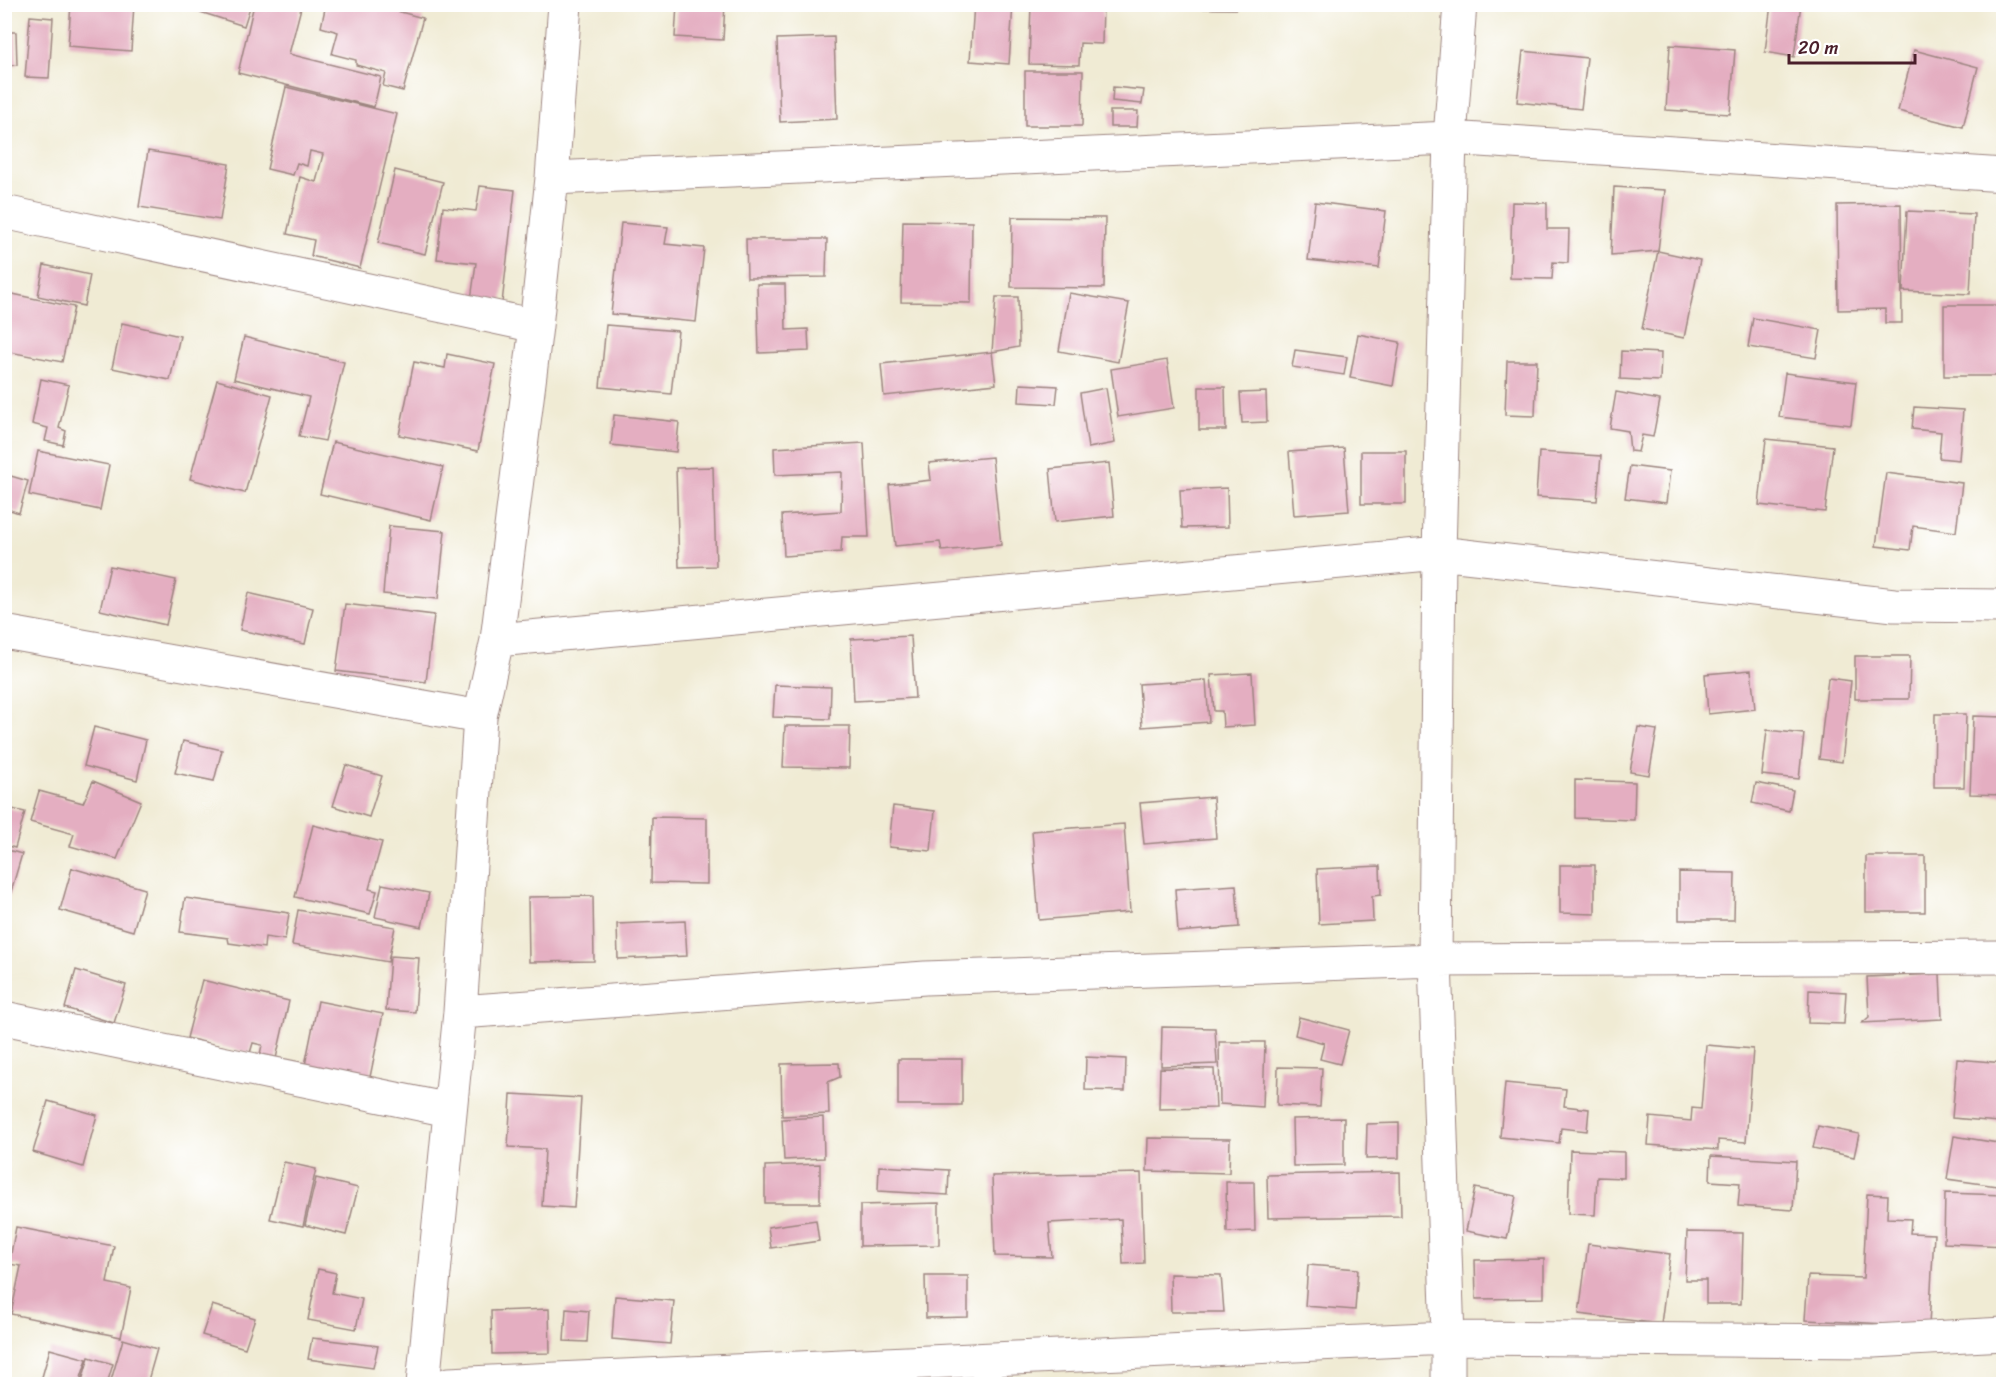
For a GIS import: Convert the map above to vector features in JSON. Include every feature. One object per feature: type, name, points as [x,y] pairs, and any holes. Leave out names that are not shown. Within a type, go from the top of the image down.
[{"type":"street","points":[[423,1384],[460,1012],[480,717],[498,640],[536,326],[552,178],[565,4]]},
{"type":"street","points":[[1448,1384],[1435,960],[1439,553],[1450,138],[1460,4]]},
{"type":"street","points":[[552,178],[1450,138],[2004,175]]},
{"type":"street","points":[[4,212],[536,326]]},
{"type":"street","points":[[498,640],[1439,553],[1894,605],[2004,606]]},
{"type":"street","points":[[4,632],[480,717]]},
{"type":"street","points":[[460,1012],[925,978],[1435,960],[2004,957]]},
{"type":"street","points":[[4,1018],[449,1110]]},
{"type":"street","points":[[449,1384],[1448,1338],[1874,1341],[2004,1334]]},
{"type":"building","points":[[71,4],[134,4],[131,51],[68,46]]},
{"type":"building","points":[[193,4],[251,4],[244,26],[191,9]]},
{"type":"building","points":[[254,4],[302,4],[289,54],[381,77],[374,107],[238,73]]},
{"type":"building","points":[[326,4],[371,4],[423,18],[403,91],[383,86],[386,73],[356,65],[356,60],[332,54],[338,32],[321,27]]},
{"type":"building","points":[[677,4],[725,4],[723,40],[675,37]]},
{"type":"building","points":[[974,4],[1013,4],[1009,64],[970,61]]},
{"type":"building","points":[[1031,4],[1103,4],[1102,44],[1080,43],[1079,65],[1029,64]]},
{"type":"building","points":[[1158,4],[1236,4],[1236,9],[1158,8]]},
{"type":"building","points":[[1771,4],[1801,4],[1794,57],[1765,52]]},
{"type":"building","points":[[30,16],[53,18],[49,78],[25,77]]},
{"type":"building","points":[[4,32],[16,32],[17,65],[4,66]]},
{"type":"building","points":[[834,37],[837,119],[780,122],[777,39]]},
{"type":"building","points":[[1670,45],[1735,50],[1730,114],[1666,110]]},
{"type":"building","points":[[1914,50],[1978,67],[1963,127],[1898,111]]},
{"type":"building","points":[[1523,51],[1587,58],[1581,109],[1517,102]]},
{"type":"building","points":[[1025,71],[1083,71],[1082,126],[1025,126]]},
{"type":"building","points":[[286,87],[397,114],[360,268],[311,256],[314,240],[287,234],[300,177],[316,182],[323,154],[310,151],[307,166],[297,163],[293,175],[267,169]]},
{"type":"building","points":[[1113,87],[1144,90],[1142,104],[1112,101]]},
{"type":"building","points":[[1110,111],[1138,111],[1137,127],[1110,127]]},
{"type":"building","points":[[148,151],[229,164],[220,220],[139,207]]},
{"type":"building","points":[[395,170],[443,182],[425,254],[378,243]]},
{"type":"building","points":[[480,186],[515,190],[502,303],[471,300],[476,263],[437,259],[443,207],[476,211]]},
{"type":"building","points":[[1614,187],[1665,190],[1658,251],[1611,255]]},
{"type":"building","points":[[1315,202],[1386,211],[1379,268],[1308,260]]},
{"type":"building","points":[[1512,202],[1547,203],[1547,229],[1569,229],[1568,263],[1553,262],[1552,279],[1510,278]]},
{"type":"building","points":[[1901,204],[1902,323],[1885,323],[1885,309],[1838,310],[1837,205]]},
{"type":"building","points":[[1907,211],[1974,214],[1970,294],[1903,291]]},
{"type":"building","points":[[1012,217],[1105,218],[1104,288],[1011,287]]},
{"type":"building","points":[[903,221],[972,222],[971,303],[901,302]]},
{"type":"building","points":[[621,223],[668,227],[665,244],[704,248],[696,322],[611,314]]},
{"type":"building","points":[[746,239],[827,239],[826,277],[747,278]]},
{"type":"building","points":[[1658,251],[1700,260],[1684,338],[1642,329]]},
{"type":"building","points":[[44,265],[90,275],[84,306],[38,296]]},
{"type":"building","points":[[757,284],[785,284],[786,330],[808,329],[809,351],[759,353]]},
{"type":"building","points":[[8,293],[74,307],[62,362],[4,351],[4,309]]},
{"type":"building","points":[[1069,293],[1129,303],[1118,362],[1059,351]]},
{"type":"building","points":[[996,297],[1018,297],[1019,347],[992,352]]},
{"type":"building","points":[[1944,305],[2004,305],[2004,376],[1944,376]]},
{"type":"building","points":[[1753,318],[1821,330],[1816,358],[1748,347]]},
{"type":"building","points":[[122,323],[180,336],[170,380],[112,368]]},
{"type":"building","points":[[606,325],[678,331],[671,394],[600,387]]},
{"type":"building","points":[[1358,334],[1400,342],[1393,386],[1350,378]]},
{"type":"building","points":[[244,337],[344,362],[325,441],[299,436],[309,397],[234,379]]},
{"type":"building","points":[[1295,350],[1347,357],[1344,375],[1292,367]]},
{"type":"building","points":[[1621,351],[1661,353],[1660,381],[1620,379]]},
{"type":"building","points":[[992,352],[996,384],[884,396],[881,364]]},
{"type":"building","points":[[447,354],[495,364],[478,451],[399,435],[414,362],[445,368]]},
{"type":"building","points":[[1167,360],[1174,408],[1118,417],[1111,369]]},
{"type":"building","points":[[1507,361],[1537,361],[1535,416],[1505,415]]},
{"type":"building","points":[[1785,373],[1856,382],[1851,425],[1779,417]]},
{"type":"building","points":[[41,379],[69,385],[59,428],[66,431],[63,445],[45,441],[48,428],[32,424]]},
{"type":"building","points":[[217,380],[272,395],[245,493],[190,479]]},
{"type":"building","points":[[1020,384],[1058,386],[1056,404],[1019,402]]},
{"type":"building","points":[[1199,387],[1225,387],[1226,430],[1199,430]]},
{"type":"building","points":[[1106,388],[1115,443],[1088,448],[1080,393]]},
{"type":"building","points":[[1266,392],[1267,422],[1242,423],[1240,393]]},
{"type":"building","points":[[1616,392],[1660,400],[1653,437],[1642,435],[1638,452],[1630,451],[1628,431],[1610,428]]},
{"type":"building","points":[[1914,407],[1963,410],[1959,460],[1939,458],[1941,432],[1912,429]]},
{"type":"building","points":[[614,415],[679,422],[676,452],[611,445]]},
{"type":"building","points":[[1766,439],[1833,446],[1825,512],[1759,505]]},
{"type":"building","points":[[333,442],[443,467],[431,520],[320,494]]},
{"type":"building","points":[[864,443],[869,537],[842,537],[841,552],[784,556],[782,515],[841,511],[842,472],[775,475],[774,448]]},
{"type":"building","points":[[1344,448],[1349,511],[1294,515],[1289,452]]},
{"type":"building","points":[[38,451],[109,465],[100,510],[29,495]]},
{"type":"building","points":[[1361,451],[1406,451],[1406,504],[1361,504]]},
{"type":"building","points":[[1539,452],[1601,456],[1597,501],[1536,497]]},
{"type":"building","points":[[992,457],[1001,545],[942,551],[940,542],[895,546],[889,485],[931,480],[929,463]]},
{"type":"building","points":[[1109,463],[1114,516],[1055,522],[1050,469]]},
{"type":"building","points":[[1630,466],[1670,471],[1666,503],[1625,498]]},
{"type":"building","points":[[713,467],[716,566],[679,567],[676,468]]},
{"type":"building","points":[[1886,473],[1962,483],[1956,532],[1913,526],[1910,550],[1876,546]]},
{"type":"building","points":[[4,474],[28,481],[19,513],[4,508]]},
{"type":"building","points":[[1227,488],[1228,527],[1182,528],[1180,490]]},
{"type":"building","points":[[389,526],[445,531],[438,599],[383,594]]},
{"type":"building","points":[[110,566],[176,580],[166,625],[100,610]]},
{"type":"building","points":[[248,593],[313,608],[305,644],[240,630]]},
{"type":"building","points":[[345,604],[434,615],[426,682],[336,671]]},
{"type":"building","points":[[911,636],[915,698],[854,701],[851,639]]},
{"type":"building","points":[[1855,656],[1910,656],[1909,699],[1855,699]]},
{"type":"building","points":[[1751,670],[1755,709],[1708,714],[1705,674]]},
{"type":"building","points":[[1252,673],[1255,725],[1223,727],[1222,711],[1214,711],[1211,675]]},
{"type":"building","points":[[1828,678],[1851,681],[1842,762],[1819,759]]},
{"type":"building","points":[[1206,680],[1209,722],[1142,727],[1139,684]]},
{"type":"building","points":[[775,685],[831,687],[830,719],[773,717]]},
{"type":"building","points":[[1935,714],[1966,714],[1964,787],[1934,787]]},
{"type":"building","points":[[1973,716],[2004,717],[2004,795],[1970,794]]},
{"type":"building","points":[[785,726],[850,726],[849,768],[783,767]]},
{"type":"building","points":[[94,727],[146,740],[137,780],[84,766]]},
{"type":"building","points":[[1638,727],[1657,730],[1649,775],[1630,772]]},
{"type":"building","points":[[1767,730],[1804,734],[1799,779],[1762,775]]},
{"type":"building","points":[[183,741],[222,750],[214,781],[175,773]]},
{"type":"building","points":[[346,765],[382,776],[369,817],[333,806]]},
{"type":"building","points":[[1575,780],[1635,782],[1634,820],[1575,818]]},
{"type":"building","points":[[93,781],[141,801],[117,859],[70,846],[74,834],[30,822],[39,791],[83,803]]},
{"type":"building","points":[[1756,783],[1793,790],[1789,811],[1752,803]]},
{"type":"building","points":[[1213,797],[1216,838],[1144,844],[1140,803]]},
{"type":"building","points":[[893,806],[935,811],[931,851],[889,847]]},
{"type":"building","points":[[4,807],[25,812],[15,848],[4,845]]},
{"type":"building","points":[[652,817],[707,818],[707,884],[651,883]]},
{"type":"building","points":[[1124,824],[1130,912],[1039,920],[1032,831]]},
{"type":"building","points":[[313,825],[382,842],[369,889],[377,891],[370,914],[295,897]]},
{"type":"building","points":[[4,849],[22,854],[10,895],[4,893]]},
{"type":"building","points":[[1866,856],[1925,856],[1925,912],[1866,912]]},
{"type":"building","points":[[1560,865],[1595,865],[1595,914],[1560,913]]},
{"type":"building","points":[[1380,866],[1381,895],[1372,896],[1373,921],[1319,924],[1317,869]]},
{"type":"building","points":[[72,868],[145,889],[133,931],[60,910]]},
{"type":"building","points":[[1679,872],[1735,873],[1734,920],[1679,920]]},
{"type":"building","points":[[382,884],[429,893],[422,927],[375,917]]},
{"type":"building","points":[[1236,885],[1239,927],[1178,932],[1175,889]]},
{"type":"building","points":[[593,896],[594,961],[529,962],[528,897]]},
{"type":"building","points":[[185,898],[289,913],[285,940],[265,937],[264,948],[229,943],[228,938],[180,932]]},
{"type":"building","points":[[298,910],[395,927],[388,962],[292,945]]},
{"type":"building","points":[[685,921],[687,956],[618,959],[617,924]]},
{"type":"building","points":[[390,956],[419,958],[415,1012],[386,1010]]},
{"type":"building","points":[[76,970],[126,985],[114,1023],[65,1008]]},
{"type":"building","points":[[1940,974],[1942,1019],[1862,1023],[1869,1017],[1867,977]]},
{"type":"building","points":[[202,980],[289,1001],[275,1063],[259,1059],[262,1045],[253,1043],[250,1053],[187,1038]]},
{"type":"building","points":[[1809,990],[1846,992],[1844,1024],[1808,1023]]},
{"type":"building","points":[[318,1001],[383,1014],[369,1082],[304,1070]]},
{"type":"building","points":[[1299,1017],[1349,1030],[1340,1064],[1320,1059],[1324,1043],[1295,1035]]},
{"type":"building","points":[[1162,1027],[1215,1028],[1217,1064],[1161,1066]]},
{"type":"building","points":[[1219,1042],[1265,1042],[1263,1107],[1220,1104]]},
{"type":"building","points":[[1706,1045],[1753,1049],[1746,1142],[1718,1140],[1718,1150],[1648,1145],[1650,1117],[1691,1121],[1692,1108],[1701,1109]]},
{"type":"building","points":[[1086,1057],[1126,1059],[1125,1091],[1085,1090]]},
{"type":"building","points":[[898,1059],[962,1059],[962,1105],[898,1105]]},
{"type":"building","points":[[1957,1059],[2004,1063],[2004,1093],[2000,1092],[1999,1122],[1952,1118]]},
{"type":"building","points":[[839,1063],[840,1077],[828,1082],[829,1114],[782,1116],[781,1064]]},
{"type":"building","points":[[1278,1067],[1322,1068],[1320,1107],[1277,1105]]},
{"type":"building","points":[[1160,1068],[1214,1069],[1216,1108],[1159,1109]]},
{"type":"building","points":[[1505,1083],[1566,1089],[1564,1106],[1589,1109],[1587,1131],[1561,1128],[1559,1143],[1500,1137]]},
{"type":"building","points":[[511,1094],[581,1098],[574,1208],[542,1206],[545,1149],[508,1147]]},
{"type":"building","points":[[48,1101],[97,1115],[83,1167],[33,1152]]},
{"type":"building","points":[[823,1117],[824,1158],[784,1160],[782,1119]]},
{"type":"building","points":[[1344,1118],[1344,1165],[1293,1166],[1292,1119]]},
{"type":"building","points":[[1399,1123],[1399,1158],[1366,1159],[1367,1124]]},
{"type":"building","points":[[1818,1126],[1859,1134],[1854,1157],[1813,1148]]},
{"type":"building","points":[[1954,1136],[2004,1144],[2004,1187],[1947,1179]]},
{"type":"building","points":[[1148,1138],[1230,1139],[1229,1173],[1147,1171]]},
{"type":"building","points":[[1570,1150],[1624,1152],[1624,1178],[1597,1177],[1595,1215],[1568,1214]]},
{"type":"building","points":[[1711,1156],[1796,1161],[1793,1210],[1738,1206],[1740,1183],[1710,1181]]},
{"type":"building","points":[[284,1162],[316,1169],[303,1226],[270,1219]]},
{"type":"building","points":[[820,1164],[820,1203],[765,1203],[765,1166]]},
{"type":"building","points":[[879,1166],[949,1170],[948,1195],[878,1191]]},
{"type":"building","points":[[1400,1172],[1401,1216],[1268,1218],[1267,1175]]},
{"type":"building","points":[[1141,1173],[1144,1263],[1123,1264],[1121,1219],[1049,1223],[1052,1257],[995,1256],[992,1176]]},
{"type":"building","points":[[316,1178],[358,1188],[346,1235],[305,1225]]},
{"type":"building","points":[[1226,1182],[1254,1182],[1255,1231],[1227,1232]]},
{"type":"building","points":[[1475,1188],[1516,1196],[1507,1239],[1466,1231]]},
{"type":"building","points":[[1945,1193],[2004,1195],[2004,1246],[1944,1243]]},
{"type":"building","points":[[1867,1194],[1888,1195],[1887,1218],[1911,1219],[1910,1233],[1934,1234],[1929,1326],[1805,1320],[1808,1276],[1863,1278]]},
{"type":"building","points":[[939,1203],[939,1245],[860,1246],[860,1205]]},
{"type":"building","points":[[816,1220],[819,1241],[771,1248],[768,1227]]},
{"type":"building","points":[[16,1227],[114,1246],[107,1283],[131,1288],[121,1337],[11,1314],[21,1266],[9,1264]]},
{"type":"building","points":[[1687,1232],[1743,1233],[1741,1304],[1706,1304],[1706,1280],[1685,1280]]},
{"type":"building","points":[[1588,1244],[1670,1254],[1661,1324],[1579,1314]]},
{"type":"building","points":[[1544,1259],[1544,1298],[1476,1299],[1475,1260]]},
{"type":"building","points":[[1308,1265],[1358,1269],[1355,1310],[1305,1306]]},
{"type":"building","points":[[318,1269],[336,1273],[332,1293],[362,1299],[356,1329],[308,1320]]},
{"type":"building","points":[[1170,1274],[1221,1275],[1224,1312],[1171,1312]]},
{"type":"building","points":[[925,1276],[968,1276],[968,1317],[926,1318]]},
{"type":"building","points":[[615,1296],[674,1301],[670,1344],[612,1339]]},
{"type":"building","points":[[212,1305],[255,1318],[245,1348],[202,1335]]},
{"type":"building","points":[[549,1309],[550,1353],[492,1354],[491,1311]]},
{"type":"building","points":[[566,1309],[589,1311],[587,1342],[564,1341]]},
{"type":"building","points":[[312,1338],[378,1346],[373,1368],[308,1359]]},
{"type":"building","points":[[123,1339],[157,1349],[147,1384],[110,1384]]},
{"type":"building","points":[[50,1349],[87,1359],[79,1384],[40,1384]]},
{"type":"building","points":[[89,1357],[113,1364],[107,1384],[81,1384]]}]
